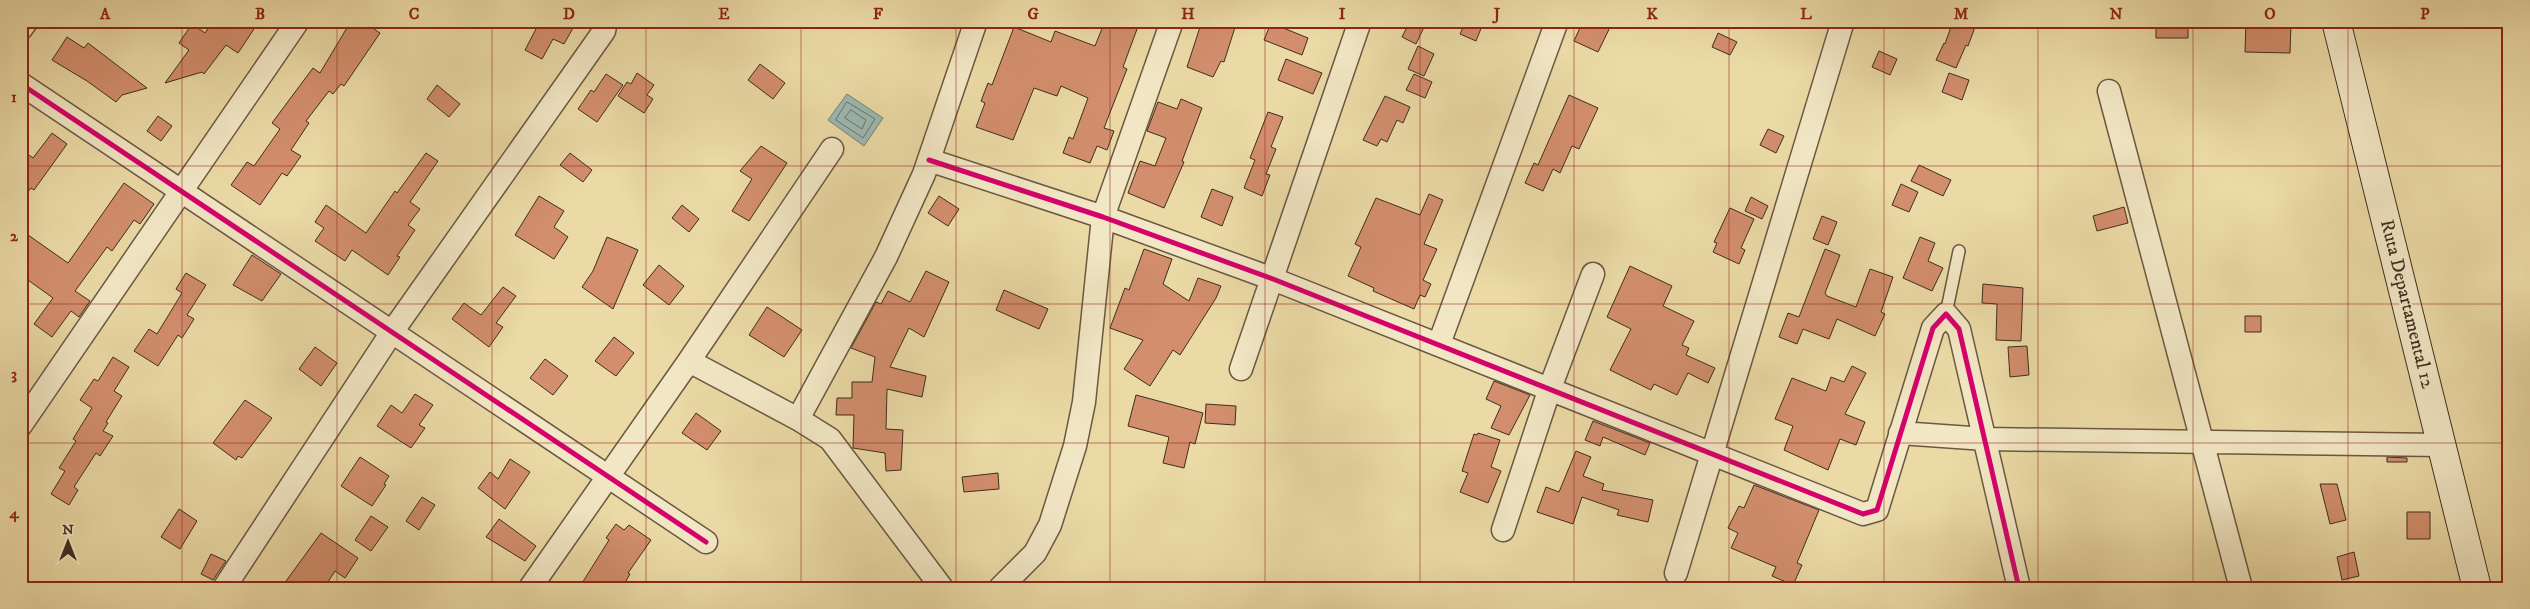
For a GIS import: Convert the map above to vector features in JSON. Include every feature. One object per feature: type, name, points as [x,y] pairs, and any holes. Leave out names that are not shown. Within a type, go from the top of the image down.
[{"type":"main road","name":"Ruta Departamental 12","points":[[2336,21],[2477,588]]},
{"type":"street","points":[[21,29],[27,21]]},
{"type":"street","points":[[21,425],[298,21]]},
{"type":"street","points":[[798,419],[886,257],[928,160],[976,21]]},
{"type":"street","points":[[1000,588],[1035,554],[1050,525],[1075,446],[1084,402],[1103,217],[1172,21]]},
{"type":"street","points":[[1241,369],[1360,21]]},
{"type":"street","points":[[1439,344],[1557,21]]},
{"type":"street","points":[[1676,573],[1714,453],[1733,382],[1843,21]]},
{"type":"street","points":[[224,588],[392,332],[600,24]]},
{"type":"street","points":[[21,84],[706,542]]},
{"type":"street","points":[[2108,91],[2241,588]]},
{"type":"street","points":[[530,588],[689,361],[832,149]]},
{"type":"street","points":[[928,160],[1103,217],[1273,278],[1863,514],[1877,510],[1933,328],[1946,314],[1960,329],[2019,588]]},
{"type":"street","points":[[1504,530],[1550,388],[1593,274]]},
{"type":"street","points":[[689,361],[798,419],[830,439],[942,588]]},
{"type":"street","points":[[1900,433],[1985,439],[2442,445]]},
{"type":"lane","points":[[1946,314],[1959,251]]},
{"type":"water","points":[[847,94],[883,118],[864,146],[828,120]]},
{"type":"building","points":[[213,21],[242,21],[254,29],[238,53],[226,45],[204,74],[202,72],[165,83],[189,50],[179,43],[192,24],[205,33]]},
{"type":"building","points":[[351,21],[380,21],[374,29],[380,33],[344,86],[341,84],[333,94],[329,91],[306,121],[309,123],[291,150],[301,156],[287,176],[282,173],[260,205],[231,185],[247,162],[254,166],[280,129],[272,123],[313,68],[320,73]]},
{"type":"building","points":[[521,21],[577,21],[564,44],[553,39],[542,59],[525,50],[536,29]]},
{"type":"building","points":[[1105,21],[1140,21],[1123,67],[1127,69],[1104,128],[1114,131],[1107,150],[1097,146],[1090,163],[1063,153],[1069,137],[1073,139],[1088,98],[1061,86],[1057,96],[1034,88],[1013,140],[976,127],[985,103],[981,101],[988,83],[992,85],[1014,27],[1051,42],[1055,31],[1095,46]]},
{"type":"building","points":[[1202,21],[1237,21],[1224,62],[1221,61],[1213,77],[1187,67]]},
{"type":"building","points":[[1410,21],[1427,21],[1416,44],[1402,37]]},
{"type":"building","points":[[1466,21],[1484,21],[1476,41],[1460,34]]},
{"type":"building","points":[[1583,21],[1613,21],[1598,52],[1574,41]]},
{"type":"building","points":[[1953,21],[1975,27],[1968,46],[1966,45],[1956,68],[1936,60],[1945,44]]},
{"type":"building","points":[[2156,21],[2188,21],[2188,38],[2156,38]]},
{"type":"building","points":[[2246,22],[2291,23],[2290,53],[2245,52]]},
{"type":"building","points":[[1271,23],[1308,38],[1302,55],[1264,40]]},
{"type":"building","points":[[1718,33],[1737,42],[1730,55],[1712,47]]},
{"type":"building","points":[[67,37],[84,48],[88,43],[147,88],[122,95],[116,102],[87,81],[52,60]]},
{"type":"building","points":[[1418,46],[1434,54],[1424,76],[1408,69]]},
{"type":"building","points":[[1879,51],[1897,59],[1890,75],[1872,67]]},
{"type":"building","points":[[1286,59],[1322,73],[1313,94],[1278,80]]},
{"type":"building","points":[[760,64],[785,83],[773,99],[748,80]]},
{"type":"building","points":[[637,73],[654,85],[647,95],[653,99],[644,113],[618,96],[627,82],[631,84]]},
{"type":"building","points":[[1949,73],[1969,80],[1962,100],[1942,92]]},
{"type":"building","points":[[606,74],[623,85],[597,122],[578,109],[591,90],[594,92]]},
{"type":"building","points":[[1414,74],[1432,82],[1425,98],[1406,90]]},
{"type":"building","points":[[437,85],[460,104],[449,117],[427,99]]},
{"type":"building","points":[[1569,95],[1598,108],[1579,149],[1572,146],[1560,173],[1553,169],[1543,191],[1525,183],[1534,163],[1538,165]]},
{"type":"building","points":[[1385,96],[1410,107],[1403,123],[1397,120],[1387,142],[1381,139],[1377,146],[1363,140]]},
{"type":"building","points":[[1181,99],[1202,108],[1182,161],[1184,162],[1164,208],[1128,193],[1140,161],[1155,166],[1166,138],[1147,131],[1158,102],[1177,109]]},
{"type":"building","points":[[1268,112],[1283,117],[1271,147],[1276,149],[1266,174],[1270,175],[1262,196],[1244,188],[1255,160],[1250,158]]},
{"type":"building","points":[[158,116],[172,126],[161,141],[147,131]]},
{"type":"building","points":[[1768,129],[1784,136],[1776,153],[1760,145]]},
{"type":"building","points":[[52,133],[67,144],[34,190],[31,188],[21,201],[21,149],[33,158]]},
{"type":"building","points":[[761,146],[787,163],[749,221],[732,211],[752,179],[740,171]]},
{"type":"building","points":[[426,153],[438,161],[410,202],[420,209],[408,225],[415,230],[397,256],[400,257],[388,275],[352,250],[345,261],[315,241],[324,228],[315,222],[326,205],[366,233],[395,191],[397,193]]},
{"type":"building","points":[[570,153],[592,170],[583,182],[560,165]]},
{"type":"building","points":[[1919,165],[1951,180],[1943,196],[1911,181]]},
{"type":"building","points":[[124,183],[154,204],[140,224],[134,220],[112,251],[107,247],[75,291],[90,301],[79,317],[71,311],[52,337],[34,324],[53,298],[21,275],[21,230],[68,263]]},
{"type":"building","points":[[1901,184],[1918,192],[1909,212],[1892,205]]},
{"type":"building","points":[[1212,189],[1233,197],[1222,226],[1201,217]]},
{"type":"building","points":[[1429,194],[1443,200],[1424,244],[1437,249],[1423,280],[1431,284],[1425,297],[1420,295],[1414,309],[1373,291],[1374,288],[1348,276],[1361,247],[1355,244],[1376,198],[1420,215]]},
{"type":"building","points":[[539,196],[564,211],[554,227],[568,237],[554,259],[515,235]]},
{"type":"building","points":[[939,196],[959,209],[948,226],[928,213]]},
{"type":"building","points":[[1751,197],[1768,206],[1762,219],[1745,211]]},
{"type":"building","points":[[682,205],[699,219],[689,232],[672,218]]},
{"type":"building","points":[[2124,207],[2128,223],[2097,231],[2093,216]]},
{"type":"building","points":[[1730,208],[1754,219],[1741,248],[1745,250],[1739,264],[1713,252],[1717,243],[1714,242]]},
{"type":"building","points":[[1822,216],[1837,222],[1828,245],[1813,239]]},
{"type":"building","points":[[607,237],[638,250],[613,309],[582,287],[593,271]]},
{"type":"building","points":[[1920,237],[1935,243],[1928,261],[1943,268],[1932,291],[1903,278]]},
{"type":"building","points":[[1144,249],[1172,259],[1163,284],[1189,301],[1198,278],[1221,286],[1216,298],[1180,355],[1173,350],[1150,386],[1124,369],[1143,340],[1110,328],[1125,288],[1129,290]]},
{"type":"building","points":[[1825,249],[1840,255],[1825,293],[1827,296],[1856,307],[1870,269],[1893,277],[1881,312],[1885,314],[1875,336],[1837,319],[1829,339],[1803,329],[1797,344],[1779,337],[1788,313],[1799,317]]},
{"type":"building","points":[[252,255],[281,274],[262,301],[233,285]]},
{"type":"building","points":[[659,265],[684,286],[669,305],[643,285]]},
{"type":"building","points":[[1630,266],[1672,286],[1663,306],[1694,321],[1682,345],[1689,348],[1686,355],[1715,368],[1708,383],[1688,373],[1677,395],[1654,384],[1651,390],[1610,370],[1631,329],[1607,317]]},
{"type":"building","points":[[926,271],[949,282],[924,337],[909,328],[890,367],[926,376],[922,397],[887,389],[886,429],[903,430],[901,470],[886,471],[885,453],[853,448],[854,415],[836,415],[837,398],[852,398],[852,382],[872,382],[875,357],[851,348],[876,302],[881,304],[888,291],[910,302]]},
{"type":"building","points":[[186,273],[206,285],[187,315],[194,319],[182,338],[178,335],[158,366],[134,351],[149,329],[157,334],[182,293],[176,289]]},
{"type":"building","points":[[1983,284],[2023,288],[2021,341],[1996,340],[1997,304],[1982,303]]},
{"type":"building","points":[[503,287],[516,296],[496,323],[503,327],[489,347],[452,319],[464,303],[481,315]]},
{"type":"building","points":[[1004,290],[1048,309],[1039,329],[996,310]]},
{"type":"building","points":[[767,307],[802,330],[784,357],[749,335]]},
{"type":"building","points":[[2245,316],[2261,316],[2261,332],[2245,332]]},
{"type":"building","points":[[614,337],[634,353],[616,376],[595,361]]},
{"type":"building","points":[[2027,346],[2029,375],[2010,377],[2008,347]]},
{"type":"building","points":[[315,347],[337,363],[321,386],[299,369]]},
{"type":"building","points":[[113,357],[129,367],[114,391],[122,396],[106,422],[108,423],[103,431],[113,436],[100,456],[96,453],[74,487],[78,490],[69,505],[51,494],[65,471],[59,468],[76,441],[73,439],[92,408],[80,400],[94,379],[98,381]]},
{"type":"building","points":[[545,359],[568,376],[553,395],[530,378]]},
{"type":"building","points":[[1852,366],[1866,373],[1845,414],[1865,422],[1856,445],[1840,439],[1828,470],[1784,450],[1793,426],[1775,419],[1792,378],[1826,391],[1831,377],[1844,382]]},
{"type":"building","points":[[1494,381],[1530,395],[1509,435],[1491,428],[1501,406],[1486,399]]},
{"type":"building","points":[[415,394],[433,405],[419,425],[425,428],[411,448],[377,426],[391,405],[402,413]]},
{"type":"building","points":[[1136,395],[1203,413],[1195,444],[1190,442],[1184,468],[1163,463],[1169,437],[1128,426]]},
{"type":"building","points":[[245,400],[272,418],[242,458],[238,456],[236,460],[213,443]]},
{"type":"building","points":[[1206,404],[1236,406],[1235,425],[1205,423]]},
{"type":"building","points":[[696,413],[721,431],[707,450],[682,433]]},
{"type":"building","points":[[1593,421],[1650,443],[1645,455],[1603,437],[1600,446],[1585,440]]},
{"type":"building","points":[[1478,433],[1500,440],[1491,467],[1501,471],[1488,503],[1460,492],[1468,473],[1462,471],[1474,434],[1477,435]]},
{"type":"building","points":[[1576,451],[1591,457],[1583,476],[1604,484],[1602,490],[1653,500],[1648,522],[1617,515],[1619,510],[1582,497],[1573,524],[1537,512],[1546,487],[1559,492]]},
{"type":"building","points":[[360,457],[389,476],[384,484],[386,485],[372,506],[341,486]]},
{"type":"building","points":[[2387,457],[2407,458],[2407,462],[2387,462]]},
{"type":"building","points":[[510,459],[530,472],[505,509],[478,488],[490,472],[498,479]]},
{"type":"building","points":[[998,473],[999,489],[964,492],[962,477]]},
{"type":"building","points":[[2320,484],[2337,484],[2346,520],[2330,524]]},
{"type":"building","points":[[1754,485],[1819,510],[1797,563],[1802,565],[1793,585],[1772,576],[1776,567],[1731,548],[1738,533],[1728,528],[1739,506],[1744,508]]},
{"type":"building","points":[[422,497],[435,505],[419,530],[406,521]]},
{"type":"building","points":[[179,509],[197,521],[180,549],[161,537]]},
{"type":"building","points":[[2407,512],[2430,512],[2430,539],[2407,539]]},
{"type":"building","points":[[371,516],[388,527],[371,551],[355,540]]},
{"type":"building","points":[[499,519],[536,546],[525,561],[486,537]]},
{"type":"building","points":[[616,524],[624,530],[629,525],[651,540],[628,573],[630,574],[622,588],[579,588],[609,540],[606,538]]},
{"type":"building","points":[[321,533],[358,558],[345,578],[335,571],[324,588],[281,588]]},
{"type":"building","points":[[2354,552],[2359,576],[2342,580],[2337,557]]},
{"type":"building","points":[[211,554],[226,561],[213,580],[201,574]]},
{"type":"cycle path","points":[[21,84],[706,542]]},
{"type":"cycle path","points":[[929,160],[1103,217],[1273,279],[1863,514],[1877,510],[1933,328],[1946,314],[1959,329],[2019,588]]}]
